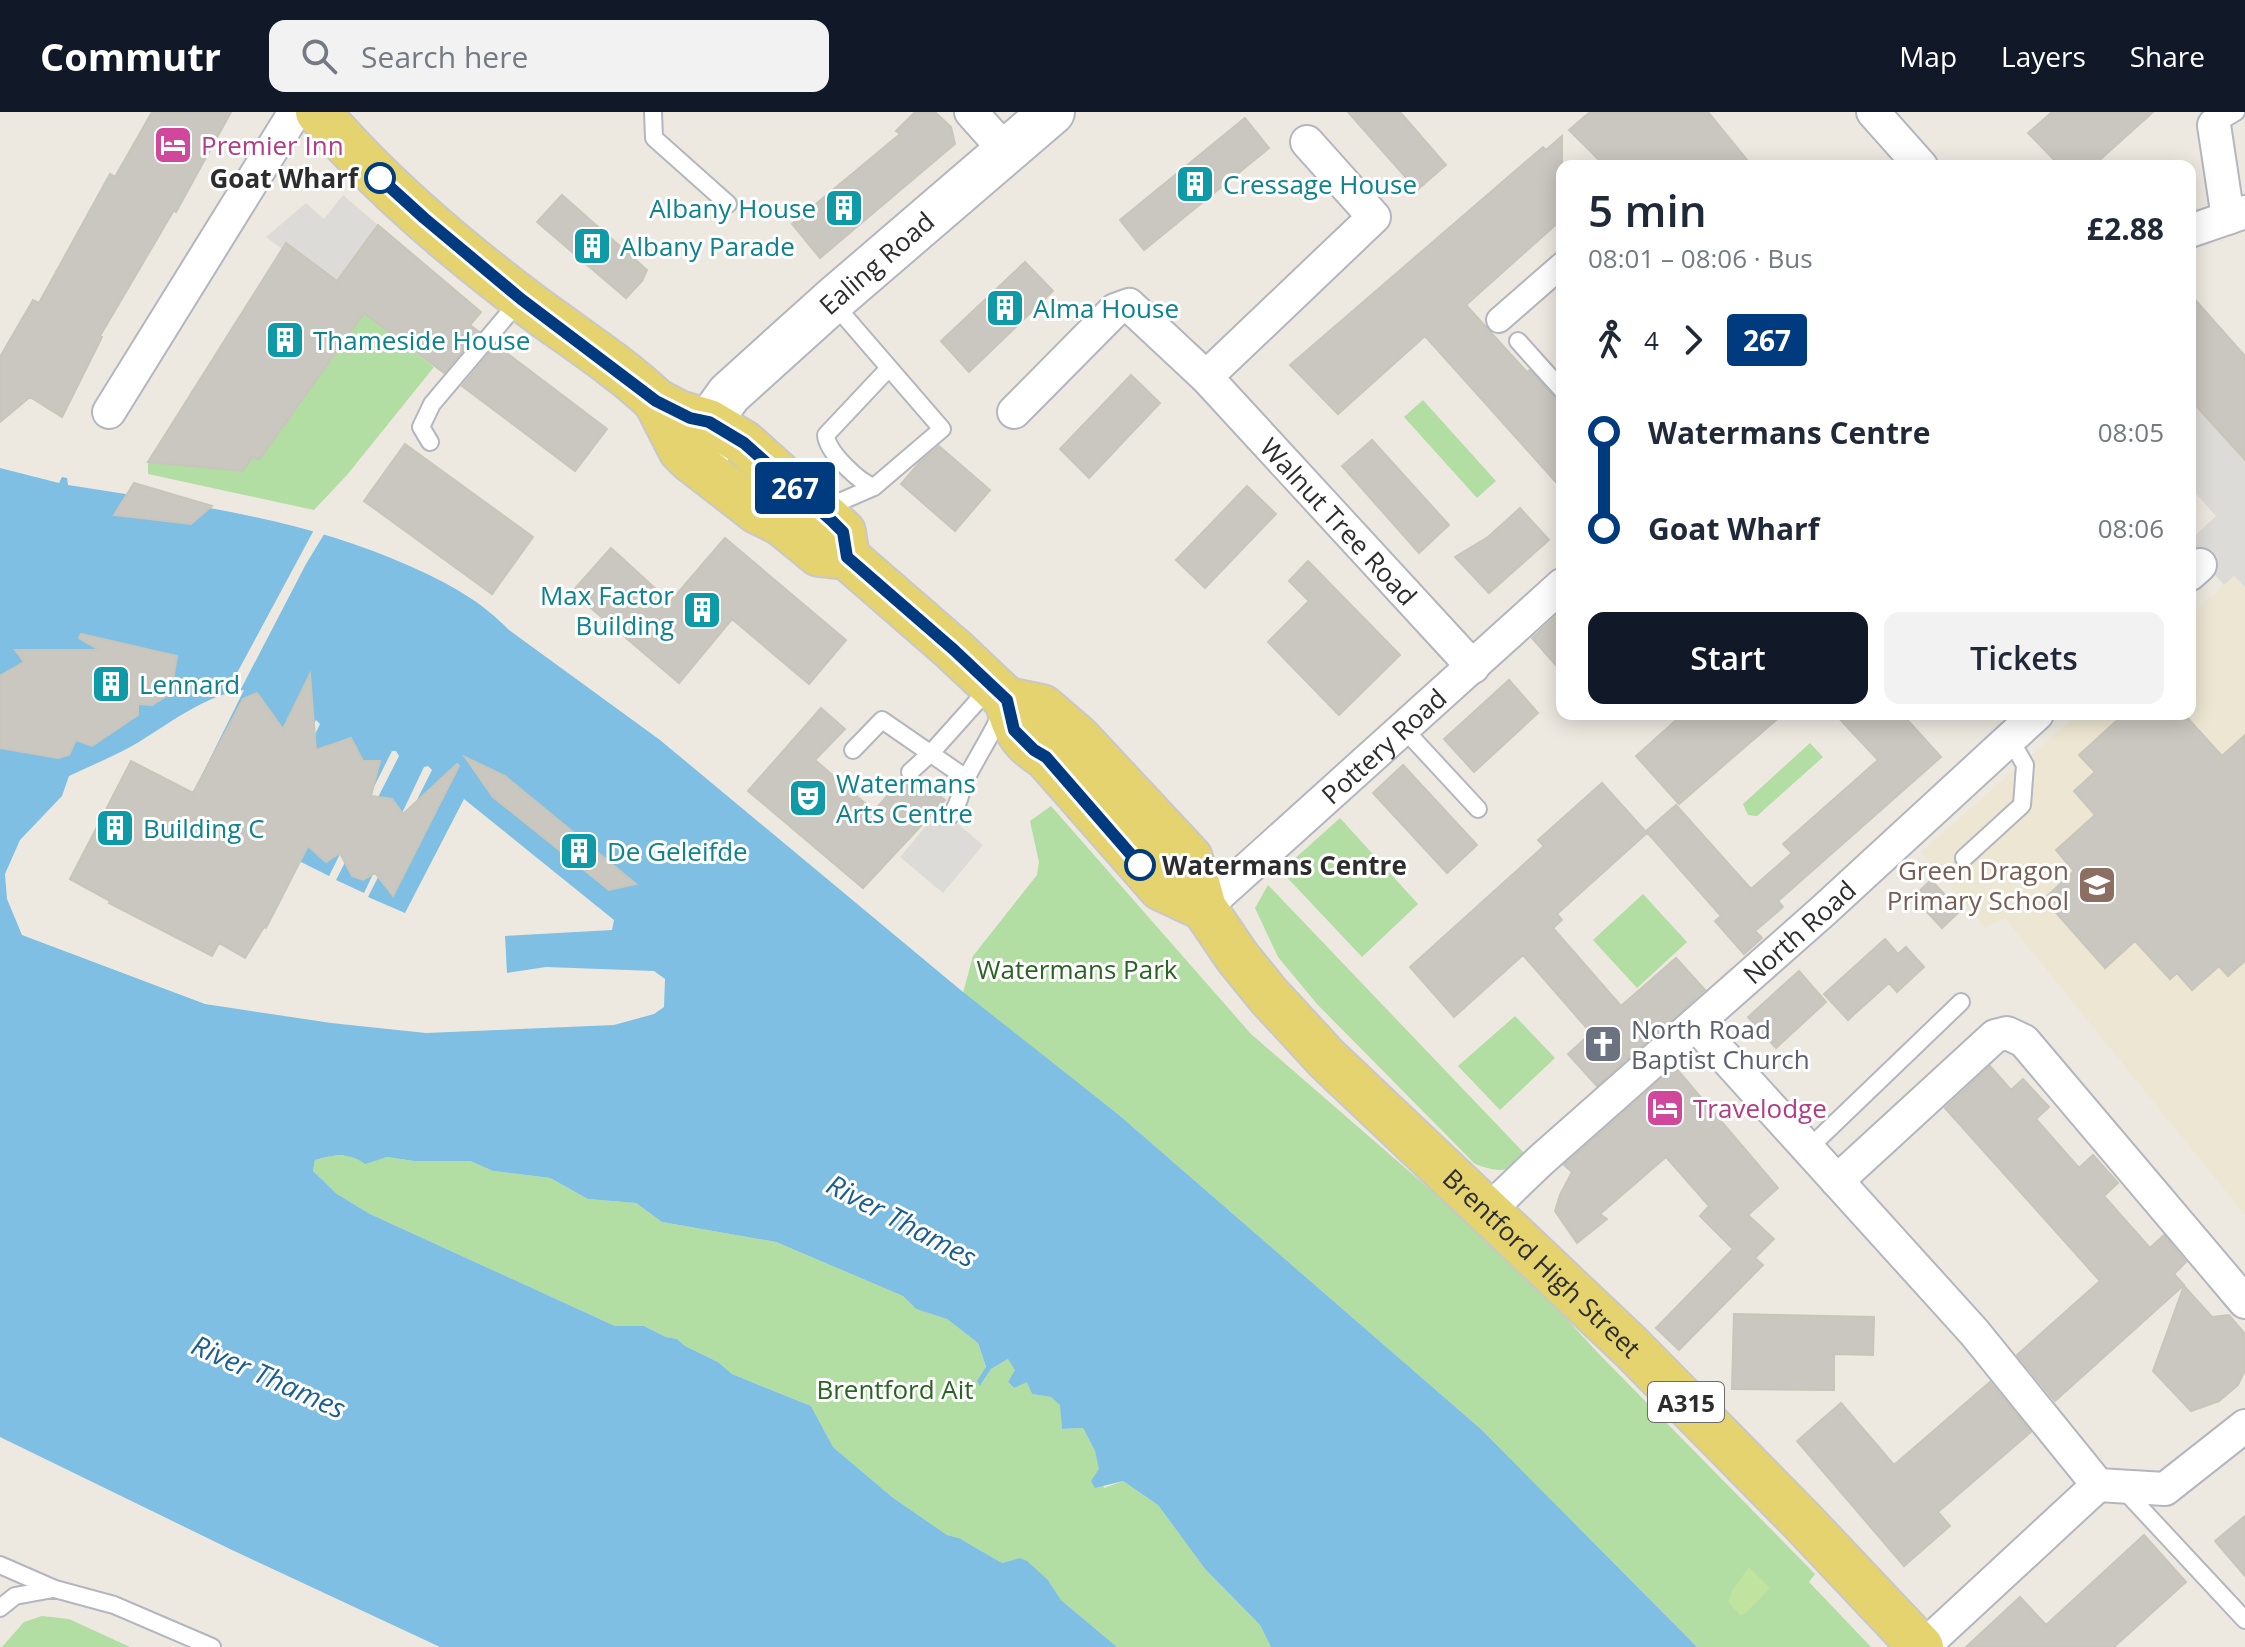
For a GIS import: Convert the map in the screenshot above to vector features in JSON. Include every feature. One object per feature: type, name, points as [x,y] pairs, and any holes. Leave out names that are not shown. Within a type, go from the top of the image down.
[{"type":"main road","name":"Brentford High Street","points":[[318,112],[354,154],[424,218],[521,299],[656,401],[690,418],[709,422],[744,443],[843,532],[847,557]]},
{"type":"main road","name":"Ealing Road","points":[[709,422],[729,394],[1052,112]]},
{"type":"main road","name":"Brentford High Street","points":[[656,401],[681,450],[757,511],[781,523],[819,554],[847,557],[999,693],[1042,707],[1078,738],[1190,858],[1204,908],[1238,958],[1327,1059],[1566,1283],[1696,1411],[1922,1647]]},
{"type":"main road","points":[[709,422],[706,458],[712,473]]},
{"type":"street","points":[[109,412],[295,112]]},
{"type":"street","points":[[971,112],[1005,150]]},
{"type":"street","points":[[1873,112],[1916,160]]},
{"type":"street","points":[[2196,229],[2236,215],[2225,119]]},
{"type":"street","points":[[1206,377],[1374,217],[1307,142]]},
{"type":"street","points":[[1499,320],[1556,270]]},
{"type":"street","name":"Walnut Tree Road","points":[[1014,412],[1115,310],[1129,305],[1206,377],[1473,667]]},
{"type":"street","name":"Pottery Road","points":[[1204,908],[1556,591]]},
{"type":"street","name":"North Road","points":[[1488,1211],[1534,1166],[1823,911],[2031,720]]},
{"type":"street","points":[[1695,1024],[2110,1486]]},
{"type":"street","points":[[1837,1181],[1995,1036],[2007,1033],[2024,1041],[2245,1302]]},
{"type":"street","points":[[1922,1647],[2110,1486],[2165,1489],[2245,1426]]},
{"type":"lane","points":[[653,112],[654,138],[728,204]]},
{"type":"lane","points":[[430,442],[421,427],[432,404],[521,299]]},
{"type":"lane","points":[[820,510],[874,487],[942,429],[832,301]]},
{"type":"lane","points":[[1518,341],[1556,383]]},
{"type":"lane","points":[[874,487],[864,484],[825,441],[826,435],[889,368]]},
{"type":"lane","points":[[910,772],[999,693]]},
{"type":"lane","points":[[951,815],[960,804],[966,778],[991,737],[999,693]]},
{"type":"lane","points":[[853,750],[882,720],[966,778]]},
{"type":"lane","points":[[1403,728],[1478,809]]},
{"type":"lane","points":[[1964,858],[2022,805],[2025,765],[2010,739]]},
{"type":"lane","points":[[1809,1148],[1961,1002]]},
{"type":"lane","points":[[2110,1486],[2245,1620]]},
{"type":"lane","points":[[2,1564],[55,1589],[114,1605],[212,1647]]},
{"type":"lane","points":[[0,1608],[15,1596],[55,1589]]},
{"type":"shaded area","points":[[343,195],[378,225],[333,286],[320,269],[286,243],[282,249],[266,237],[306,203],[324,219]]},
{"type":"shaded area","points":[[2196,406],[2245,462],[2245,587],[2234,576],[2224,585],[2196,553],[2196,534],[2216,516],[2196,494]]},
{"type":"shaded area","name":"Green Dragon Primary School","points":[[2234,576],[2245,587],[2245,1215],[2005,918],[1985,928],[1921,852],[2071,720],[2196,720],[2196,610]]},
{"type":"shaded area","points":[[940,809],[983,845],[943,893],[900,857]]},
{"type":"green space","points":[[364,313],[434,367],[347,475],[314,510],[148,474],[148,461],[242,471],[253,456],[259,459]]},
{"type":"green space","points":[[1423,400],[1496,481],[1477,498],[1404,417]]},
{"type":"green space","points":[[1810,743],[1823,757],[1757,816],[1748,815],[1743,804]]},
{"type":"green space","name":"Watermans Park","points":[[1051,806],[1251,1034],[1516,1264],[1599,1354],[1815,1574],[1809,1582],[1871,1647],[1697,1647],[1482,1430],[1119,1115],[963,993],[973,956],[1037,875],[1039,862],[1030,821]]},
{"type":"green space","points":[[1340,818],[1418,904],[1362,957],[1281,871]]},
{"type":"green space","points":[[1268,885],[1527,1156],[1502,1170],[1475,1164],[1317,1004],[1278,957],[1255,908]]},
{"type":"green space","points":[[1643,894],[1687,942],[1637,988],[1593,940]]},
{"type":"green space","points":[[1515,1016],[1555,1058],[1500,1110],[1458,1066]]},
{"type":"green space","name":"Brentford Ait","points":[[354,1156],[365,1163],[387,1157],[414,1161],[470,1161],[493,1171],[550,1178],[588,1199],[636,1203],[662,1222],[776,1242],[903,1296],[916,1309],[947,1319],[978,1343],[986,1368],[978,1381],[981,1385],[991,1369],[1008,1359],[1016,1370],[1008,1382],[1014,1388],[1027,1381],[1032,1394],[1052,1397],[1061,1405],[1062,1429],[1083,1428],[1095,1451],[1104,1488],[1123,1481],[1158,1505],[1205,1569],[1260,1625],[1271,1647],[1117,1647],[1061,1600],[1048,1580],[1020,1558],[1002,1563],[959,1538],[947,1535],[892,1497],[833,1447],[811,1406],[732,1374],[718,1362],[677,1339],[644,1326],[615,1326],[370,1214],[337,1194],[313,1171],[315,1160]]},
{"type":"green space","points":[[1749,1567],[1770,1588],[1746,1613],[1740,1615],[1728,1602]]},
{"type":"green space","points":[[42,1616],[69,1619],[130,1647],[2,1647],[24,1622]]},
{"type":"water","name":"River Thames","points":[[0,468],[59,483],[62,477],[67,478],[68,485],[200,506],[286,524],[370,550],[412,567],[475,601],[509,630],[660,740],[963,992],[1119,1115],[1482,1430],[1697,1647],[1271,1647],[1260,1625],[1205,1569],[1158,1505],[1123,1481],[1095,1488],[1091,1481],[1099,1469],[1095,1451],[1083,1428],[1062,1429],[1060,1405],[1051,1397],[1032,1394],[1027,1382],[1014,1388],[1008,1382],[1015,1370],[1008,1359],[991,1369],[980,1386],[977,1381],[986,1367],[978,1343],[947,1319],[916,1309],[903,1296],[776,1242],[662,1222],[636,1203],[588,1199],[550,1178],[493,1171],[470,1161],[414,1161],[387,1157],[365,1164],[347,1156],[335,1156],[315,1160],[313,1171],[337,1194],[370,1214],[615,1326],[644,1326],[677,1339],[718,1362],[732,1374],[811,1406],[833,1447],[892,1497],[947,1535],[959,1538],[1002,1563],[1020,1558],[1027,1561],[1048,1580],[1061,1600],[1117,1647],[440,1647],[0,1437]],"holes":[[[244,690],[186,807],[307,735],[316,720],[320,724],[263,843],[329,876],[392,751],[396,751],[399,756],[336,880],[364,893],[424,767],[428,766],[432,770],[368,897],[405,913],[464,799],[614,920],[612,930],[505,936],[507,973],[546,967],[654,971],[665,979],[664,1007],[654,1014],[614,1025],[426,1033],[331,1023],[205,1004],[22,935],[7,899],[5,874],[20,840],[62,796],[69,776],[132,746],[214,698]]]},
{"type":"pier","points":[[315,528],[326,531],[306,564],[238,695],[223,699]]},
{"type":"building","points":[[152,112],[231,112],[176,212],[174,210],[100,336],[62,417],[30,397],[0,422],[0,357],[33,300],[39,303],[110,174],[115,177]]},
{"type":"building","name":"Albany House","points":[[915,112],[935,112],[951,127],[955,144],[820,258],[792,224],[900,134],[896,131]]},
{"type":"building","points":[[1348,112],[1400,112],[1446,165],[1417,190]]},
{"type":"building","points":[[1590,112],[1708,112],[1747,160],[1599,160],[1569,130]]},
{"type":"building","points":[[2052,112],[2153,112],[2100,160],[2054,160],[2028,133]]},
{"type":"building","name":"Cressage House","points":[[1245,118],[1269,148],[1144,250],[1120,220]]},
{"type":"building","points":[[1562,136],[1562,160],[1556,160],[1556,224],[1466,305],[1527,372],[1530,370],[1556,398],[1556,482],[1425,336],[1338,414],[1290,365],[1543,147],[1546,150]]},
{"type":"building","name":"Albany Parade","points":[[562,195],[647,270],[642,281],[626,298],[537,222]]},
{"type":"building","name":"Thameside House","points":[[378,225],[481,312],[470,325],[479,332],[444,373],[364,313],[259,460],[253,456],[243,471],[148,462],[286,243],[337,281]]},
{"type":"building","name":"Alma House","points":[[1025,262],[1053,291],[969,372],[941,341]]},
{"type":"building","points":[[2196,301],[2245,356],[2245,460],[2196,406]]},
{"type":"building","points":[[496,345],[607,429],[575,471],[462,386]]},
{"type":"building","points":[[1131,375],[1160,403],[1089,478],[1060,449]]},
{"type":"building","points":[[1372,440],[1449,525],[1419,553],[1342,466]]},
{"type":"building","points":[[405,444],[533,537],[492,594],[364,501]]},
{"type":"building","points":[[939,446],[990,490],[955,531],[901,484]]},
{"type":"building","points":[[134,483],[212,506],[191,524],[114,515]]},
{"type":"building","points":[[1247,486],[1276,514],[1205,588],[1176,560]]},
{"type":"building","points":[[1520,508],[1549,540],[1489,593],[1455,557],[1488,537]]},
{"type":"building","name":"Max Factor Building","points":[[725,538],[846,640],[809,684],[732,619],[679,683],[572,592],[611,548],[670,602]]},
{"type":"building","points":[[1308,561],[1400,655],[1339,715],[1268,642],[1309,601],[1289,581]]},
{"type":"building","points":[[1556,616],[1556,665],[1532,638]]},
{"type":"building","points":[[81,634],[177,656],[171,693],[152,705],[138,704],[138,715],[92,746],[76,740],[69,755],[58,758],[0,748],[0,676],[24,662],[15,650],[99,650],[79,638]]},
{"type":"building","points":[[310,674],[316,750],[351,738],[363,761],[380,761],[371,796],[392,799],[403,814],[457,764],[459,766],[393,896],[375,873],[363,880],[352,876],[340,853],[326,862],[308,846],[266,928],[245,958],[219,943],[212,956],[109,903],[70,879],[131,761],[193,793],[243,699],[257,693],[283,729]]},
{"type":"building","points":[[1509,680],[1538,713],[1474,772],[1444,739]]},
{"type":"building","name":"Watermans Arts Centre","points":[[821,708],[845,729],[815,760],[874,811],[902,779],[912,783],[919,779],[945,800],[863,888],[748,791]]},
{"type":"building","points":[[1676,720],[1776,720],[1679,804],[1636,756]]},
{"type":"building","points":[[1841,720],[1907,720],[1941,757],[1778,901],[1783,907],[1755,931],[1762,938],[1744,954],[1715,921],[1721,916],[1646,831],[1676,805],[1751,889],[1792,853],[1783,844],[1878,760]]},
{"type":"building","points":[[2117,720],[2189,720],[2222,756],[2245,735],[2245,961],[2228,976],[2219,966],[2192,990],[2177,973],[2170,979],[2135,941],[2105,968],[2044,899],[2074,871],[2056,850],[2095,815],[2074,791],[2095,772],[2079,755]]},
{"type":"building","name":"De Geleifde","points":[[465,757],[505,776],[636,884],[609,890],[493,797]]},
{"type":"building","points":[[1403,765],[1477,845],[1447,873],[1373,793]]},
{"type":"building","points":[[1602,783],[1647,833],[1557,914],[1562,920],[1553,928],[1621,1006],[1676,958],[1705,990],[1597,1086],[1568,1054],[1591,1033],[1523,955],[1454,1017],[1410,967],[1544,846],[1538,840]]},
{"type":"building","points":[[1931,880],[1960,911],[1942,928],[1913,897]]},
{"type":"building","points":[[1885,939],[1898,954],[1906,947],[1924,967],[1897,992],[1889,983],[1848,1020],[1824,994]]},
{"type":"building","points":[[1799,971],[1826,1002],[1776,1048],[1748,1017]]},
{"type":"building","points":[[1990,1066],[2011,1090],[2023,1079],[2049,1107],[2036,1119],[2079,1168],[2093,1155],[2118,1183],[2104,1196],[2150,1248],[2164,1235],[2186,1262],[2174,1274],[2184,1285],[2055,1401],[2017,1355],[2100,1281],[1945,1108]]},
{"type":"building","name":"Travelodge","points":[[1675,1067],[1778,1188],[1748,1215],[1774,1239],[1755,1258],[1763,1265],[1679,1350],[1656,1328],[1733,1249],[1700,1216],[1709,1206],[1666,1157],[1600,1214],[1607,1219],[1577,1243],[1555,1211],[1572,1172],[1564,1165]]},
{"type":"building","points":[[2184,1286],[2212,1317],[2229,1315],[2245,1334],[2245,1370],[2238,1385],[2219,1401],[2191,1411],[2153,1371]]},
{"type":"building","points":[[1734,1314],[1874,1317],[1873,1355],[1834,1354],[1834,1390],[1732,1389]]},
{"type":"building","points":[[1990,1382],[2031,1432],[1938,1512],[1950,1526],[1904,1566],[1797,1441],[1841,1403],[1894,1465]]},
{"type":"building","points":[[2245,1516],[2245,1576],[2215,1541]]},
{"type":"building","points":[[2144,1535],[2186,1582],[2114,1647],[1966,1647],[2020,1597],[2046,1625]]},
{"type":"bus line","name":"267","points":[[380,178],[521,299],[656,401],[690,418],[709,422],[744,443],[831,520],[843,532],[847,557],[1007,700],[1014,730],[1046,757],[1140,865]]},
{"type":"place","name":"Premier Inn","points":[[173,145]]},
{"type":"place","name":"Goat Wharf","points":[[380,178]]},
{"type":"place","name":"Cressage House","points":[[1195,184]]},
{"type":"place","name":"Albany House","points":[[844,208]]},
{"type":"place","name":"Albany Parade","points":[[592,246]]},
{"type":"place","name":"Alma House","points":[[1005,308]]},
{"type":"place","name":"Thameside House","points":[[285,340]]},
{"type":"place","name":"Max Factor Building","points":[[702,610]]},
{"type":"place","name":"Lennard","points":[[111,684]]},
{"type":"place","name":"Watermans Arts Centre","points":[[808,798]]},
{"type":"place","name":"Building C","points":[[115,828]]},
{"type":"place","name":"De Geleifde","points":[[579,851]]},
{"type":"place","name":"Watermans Centre","points":[[1140,865]]},
{"type":"place","name":"Green Dragon Primary School","points":[[2097,885]]},
{"type":"place","name":"North Road Baptist Church","points":[[1603,1044]]},
{"type":"place","name":"Travelodge","points":[[1665,1108]]}]
